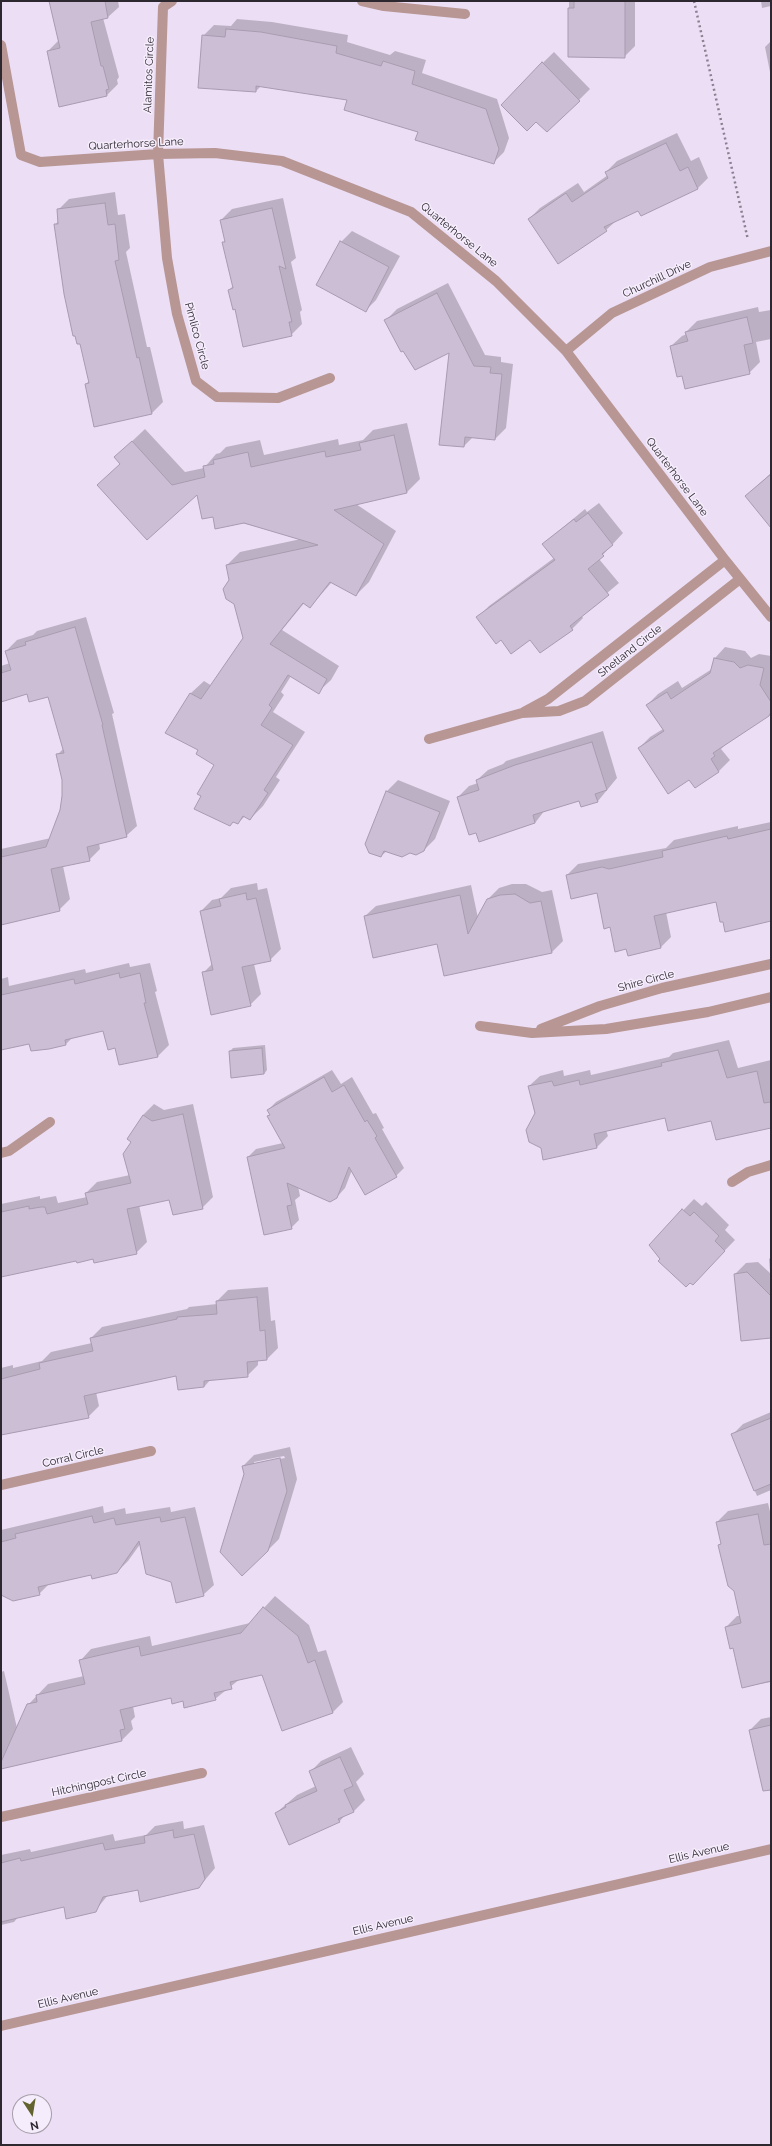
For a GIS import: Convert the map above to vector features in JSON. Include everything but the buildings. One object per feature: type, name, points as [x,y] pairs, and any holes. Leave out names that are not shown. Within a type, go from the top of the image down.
[{"type":"street","name":"Alamitos Circle","points":[[158,154],[163,8],[172,1]]},
{"type":"street","points":[[362,1],[384,6],[465,14]]},
{"type":"street","name":"Quarterhorse Lane","points":[[1,45],[21,155],[40,162],[158,154],[214,153],[282,161],[410,212],[496,281],[566,351],[725,560],[771,616]]},
{"type":"street","name":"Pimlico Circle","points":[[158,154],[167,258],[177,314],[196,381],[217,398],[278,398],[330,378]]},
{"type":"street","name":"Churchill Drive","points":[[566,351],[612,313],[710,268],[771,251]]},
{"type":"street","name":"Shetland Circle","points":[[430,739],[522,713],[548,699],[725,560]]},
{"type":"street","name":"Shetland Circle","points":[[522,713],[559,711],[585,701],[740,579]]},
{"type":"street","name":"Shire Circle","points":[[532,1033],[600,1006],[662,988],[771,964]]},
{"type":"street","name":"Shire Circle","points":[[480,1026],[532,1033],[606,1029],[708,1012],[771,996]]},
{"type":"street","points":[[1,1153],[8,1151],[50,1122]]},
{"type":"street","points":[[732,1182],[748,1172],[771,1165]]},
{"type":"street","name":"Corral Circle","points":[[1,1485],[151,1451]]},
{"type":"street","name":"Hitchingpost Circle","points":[[1,1817],[202,1773]]},
{"type":"street","name":"Ellis Avenue","points":[[1,2026],[771,1849]]},
{"type":"path","points":[[694,1],[752,256]]}]
